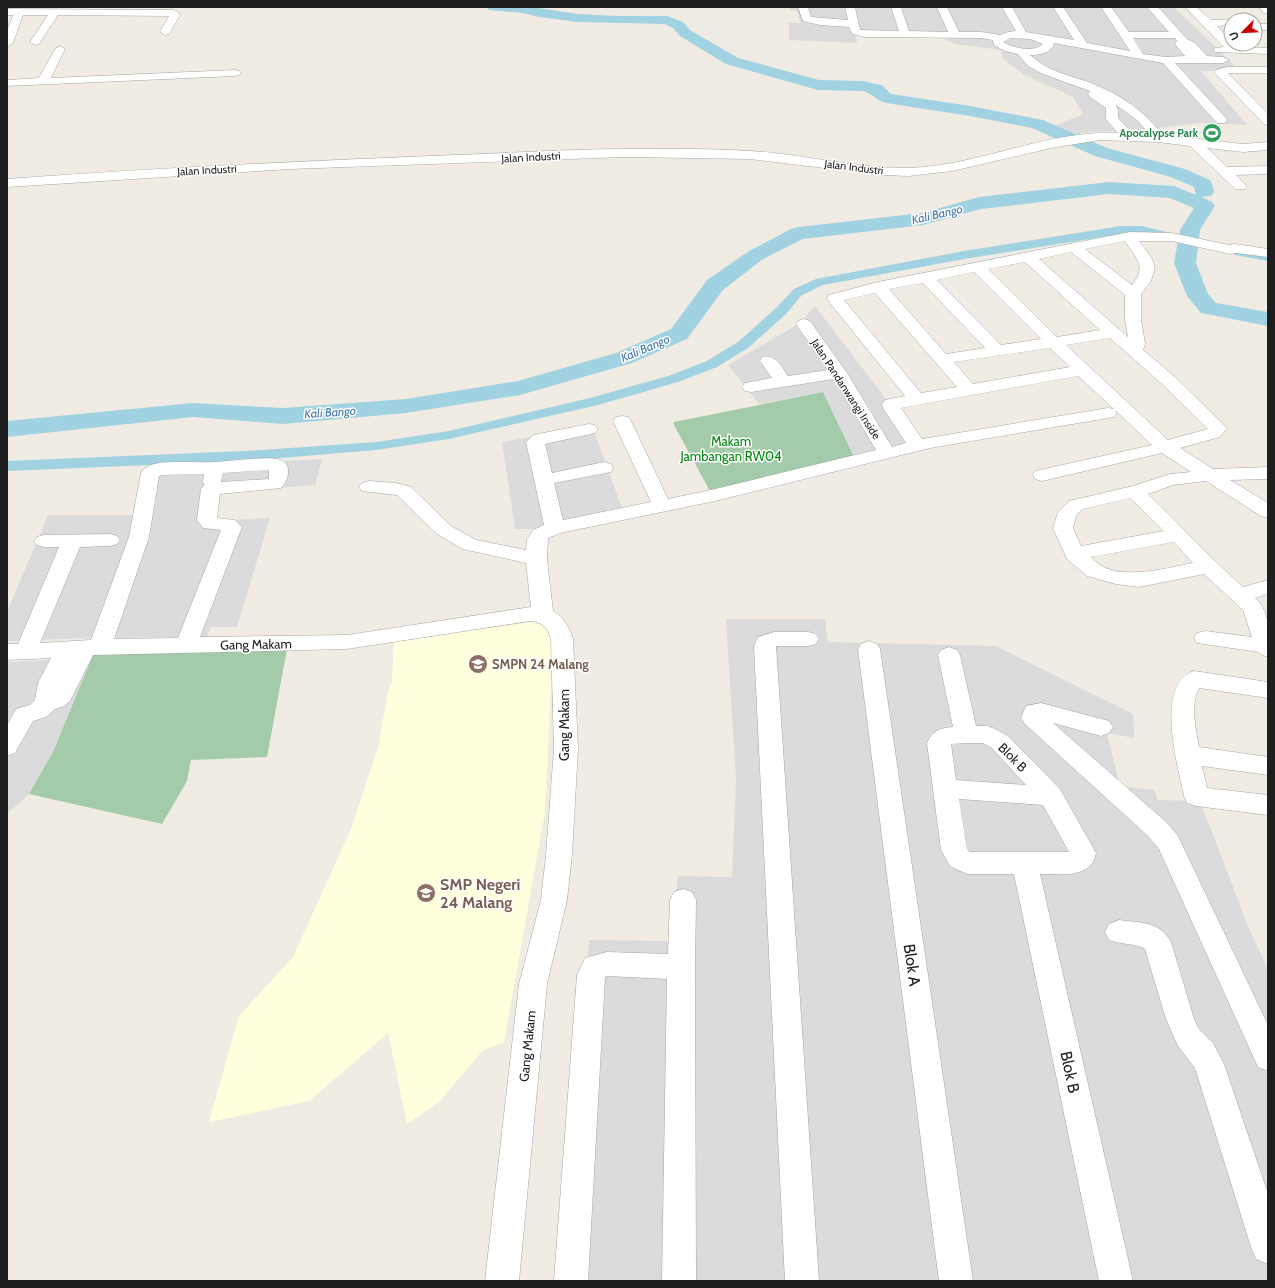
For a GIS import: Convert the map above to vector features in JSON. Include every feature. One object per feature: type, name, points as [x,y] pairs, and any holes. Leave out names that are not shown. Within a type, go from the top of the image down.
[{"type":"street","points":[[803,7],[807,19],[820,22],[854,24]]},
{"type":"street","points":[[850,7],[856,32],[865,34],[1023,35],[1138,55],[1152,59],[1166,60],[1199,59],[1221,55],[1228,52]]},
{"type":"street","points":[[896,7],[905,34]]},
{"type":"street","points":[[942,7],[955,34]]},
{"type":"street","points":[[1007,7],[1023,35]]},
{"type":"street","points":[[1058,7],[1083,45]]},
{"type":"street","points":[[1106,7],[1138,55]]},
{"type":"street","points":[[1152,7],[1177,35],[1191,45],[1199,59]]},
{"type":"street","points":[[1190,7],[1223,34]]},
{"type":"street","points":[[1264,7],[1268,11]]},
{"type":"street","points":[[8,43],[14,10],[69,12],[102,9],[173,13],[175,14],[165,32]]},
{"type":"street","points":[[35,42],[55,12]]},
{"type":"street","points":[[63,22],[69,12]]},
{"type":"street","points":[[1208,23],[1223,23]]},
{"type":"street","points":[[1002,24],[1004,36]]},
{"type":"street","points":[[1123,31],[1177,35]]},
{"type":"street","points":[[1004,36],[998,40],[1000,46],[1017,51],[1044,49],[1049,44],[1042,39]]},
{"type":"street","points":[[43,80],[60,49]]},
{"type":"street","points":[[1017,51],[1020,61],[1038,72],[1084,89],[1101,98],[1110,106],[1112,109],[1112,119],[1100,136]]},
{"type":"street","points":[[1017,51],[1030,62],[1045,71],[1080,84],[1130,108],[1152,129],[1158,138]]},
{"type":"street","points":[[1255,52],[1266,53]]},
{"type":"street","points":[[1166,60],[1221,120]]},
{"type":"street","points":[[1241,70],[1250,80]]},
{"type":"street","points":[[1268,70],[1220,72],[1268,121]]},
{"type":"street","points":[[7,83],[43,80],[235,73]]},
{"type":"street","points":[[1112,119],[1128,137]]},
{"type":"street","name":"Jalan Industri","points":[[7,183],[290,165],[626,153],[750,155],[883,171],[909,172],[971,163],[1051,144],[1080,138],[1100,136],[1158,138],[1244,148],[1268,146]]},
{"type":"street","points":[[1194,143],[1240,186]]},
{"type":"street","points":[[1224,171],[1268,170]]},
{"type":"street","points":[[1130,236],[1131,242],[1145,257],[1147,272],[1143,283],[1133,293],[1136,338],[1134,351]]},
{"type":"street","points":[[916,398],[835,299],[838,296],[1130,236],[1172,237],[1230,250],[1235,248],[1268,253]]},
{"type":"street","points":[[1074,248],[1133,293]]},
{"type":"street","points":[[1028,257],[1218,428],[1214,433],[1156,449],[1042,474]]},
{"type":"street","points":[[977,267],[1082,370],[1156,449]]},
{"type":"street","points":[[926,277],[997,351]]},
{"type":"street","points":[[878,287],[968,389]]},
{"type":"street","name":"Jalan Pandanwangi Inside","points":[[804,324],[839,373],[887,453]]},
{"type":"street","points":[[943,359],[1113,333]]},
{"type":"street","points":[[768,361],[783,381]]},
{"type":"street","points":[[917,446],[890,405],[895,402],[1082,370]]},
{"type":"street","points":[[751,387],[839,373]]},
{"type":"street","points":[[1064,373],[1108,413],[1156,449],[1210,475],[1268,512]]},
{"type":"street","points":[[543,615],[536,558],[537,537],[546,530],[715,495],[917,446],[1108,413]]},
{"type":"street","points":[[622,421],[662,506]]},
{"type":"street","points":[[555,528],[535,442],[539,439],[589,429]]},
{"type":"street","points":[[7,747],[16,716],[38,711],[47,703],[56,700],[62,695],[139,537],[150,473],[159,469],[214,468],[274,464],[279,467],[278,480],[276,483],[211,490]]},
{"type":"street","points":[[186,646],[232,527],[228,524],[210,524],[207,520],[214,468]]},
{"type":"street","points":[[543,480],[604,468]]},
{"type":"street","points":[[1208,567],[1139,580],[1116,578],[1094,571],[1074,554],[1063,528],[1068,512],[1076,505],[1135,492],[1170,480],[1210,475],[1268,473]]},
{"type":"street","points":[[369,487],[404,491],[444,530],[470,545],[536,558]]},
{"type":"street","points":[[1135,492],[1179,535],[1208,567],[1241,595],[1255,611],[1267,644],[1205,638]]},
{"type":"street","points":[[1074,554],[1179,535]]},
{"type":"street","points":[[44,541],[110,540]]},
{"type":"street","points":[[16,651],[72,541]]},
{"type":"street","points":[[1241,595],[1268,587]]},
{"type":"street","name":"Gang Makam","points":[[16,651],[347,642],[399,632],[521,614],[543,615],[552,620],[560,632],[563,647],[566,749],[559,854],[554,900],[533,984],[502,1281]]},
{"type":"street","points":[[802,1281],[765,646],[766,642],[774,639],[808,639]]},
{"type":"street","name":"Blok A","points":[[869,649],[956,1281]]},
{"type":"street","points":[[949,655],[966,734]]},
{"type":"street","points":[[1268,690],[1194,679],[1190,683],[1185,697],[1184,726],[1196,796],[1268,805]]},
{"type":"street","points":[[1101,727],[1042,711],[1034,712],[1033,718],[1157,829],[1169,843],[1268,1058]]},
{"type":"street","name":"Blok B","points":[[966,734],[987,735],[1000,742],[1051,796],[1084,853],[1084,857],[1078,862],[1072,863],[967,863],[959,859],[954,850],[945,789],[940,740],[946,736],[966,734]]},
{"type":"street","points":[[1188,756],[1268,766]]},
{"type":"street","name":"Blok B","points":[[945,789],[1051,796]]},
{"type":"street","name":"Blok B","points":[[1025,863],[1116,1281]]},
{"type":"street","points":[[678,1281],[680,966],[683,900]]},
{"type":"street","points":[[1119,932],[1148,935],[1157,942],[1180,1019],[1188,1037],[1203,1053],[1208,1064],[1262,1208],[1268,1247]]},
{"type":"street","points":[[572,1281],[591,975],[596,968],[607,964],[680,966]]},
{"type":"shaded area","points":[[788,7],[1174,7],[1240,71],[1201,71],[1247,125],[1201,123],[1159,128],[1165,137],[1112,131],[1088,132],[1074,135],[1052,127],[1083,114],[1073,97],[1023,74],[1003,59],[1001,50],[955,44],[941,37],[856,35],[857,43],[789,40],[789,23],[800,23],[798,12],[790,10]]},
{"type":"shaded area","points":[[815,306],[886,399],[910,443],[854,457],[823,392],[759,404],[728,365],[800,323]]},
{"type":"shaded area","points":[[592,426],[622,508],[541,529],[515,529],[502,442]]},
{"type":"shaded area","points":[[322,459],[315,485],[218,493],[213,521],[270,518],[237,627],[211,627],[207,637],[91,638],[7,641],[7,612],[48,515],[136,515],[147,468]]},
{"type":"shaded area","points":[[726,619],[825,619],[828,642],[996,646],[1133,714],[1134,738],[1107,733],[1120,786],[1154,790],[1158,800],[1200,801],[1250,931],[1268,969],[1268,1281],[562,1281],[589,940],[671,941],[678,876],[732,877],[736,778]]},
{"type":"shaded area","name":"SMP Negeri 24 Malang","points":[[533,622],[542,626],[548,633],[553,644],[545,812],[504,1042],[482,1051],[439,1102],[407,1124],[388,1033],[309,1101],[209,1122],[239,1016],[293,957],[351,829],[378,747],[388,691],[392,682],[394,641]]},
{"type":"shaded area","points":[[93,655],[53,752],[29,794],[7,814],[7,662],[52,660]]},
{"type":"green space","name":"Makam Jambangan RW04","points":[[823,392],[854,457],[711,493],[674,425],[674,422]]},
{"type":"green space","points":[[287,649],[267,757],[191,760],[187,781],[162,824],[29,794],[53,752],[93,655]]},
{"type":"waterway","points":[[494,7],[523,9],[539,13],[578,18],[667,20],[678,25],[685,33],[732,61],[818,85],[863,86],[876,89],[886,98],[970,111],[1037,124],[1101,152],[1178,173],[1203,184],[1204,192]]},
{"type":"waterway","name":"Kali Bango","points":[[7,429],[193,410],[283,416],[406,406],[520,388],[624,358],[679,334],[715,285],[756,255],[798,233],[923,219],[979,203],[1109,188],[1174,192],[1205,206],[1190,230],[1185,263],[1198,296],[1209,308],[1268,319]]},
{"type":"waterway","name":"Kali Bango","points":[[7,466],[245,456],[376,446],[449,435],[593,402],[673,379],[712,364],[743,345],[781,311],[798,292],[820,282],[964,255],[1121,230],[1142,230],[1175,238]]},
{"type":"waterway","points":[[1239,252],[1268,257]]},
{"type":"place","name":"Apocalypse Park","points":[[1212,133]]},
{"type":"place","name":"SMPN 24 Malang","points":[[478,664]]},
{"type":"place","name":"SMP Negeri 24 Malang","points":[[426,893]]}]
